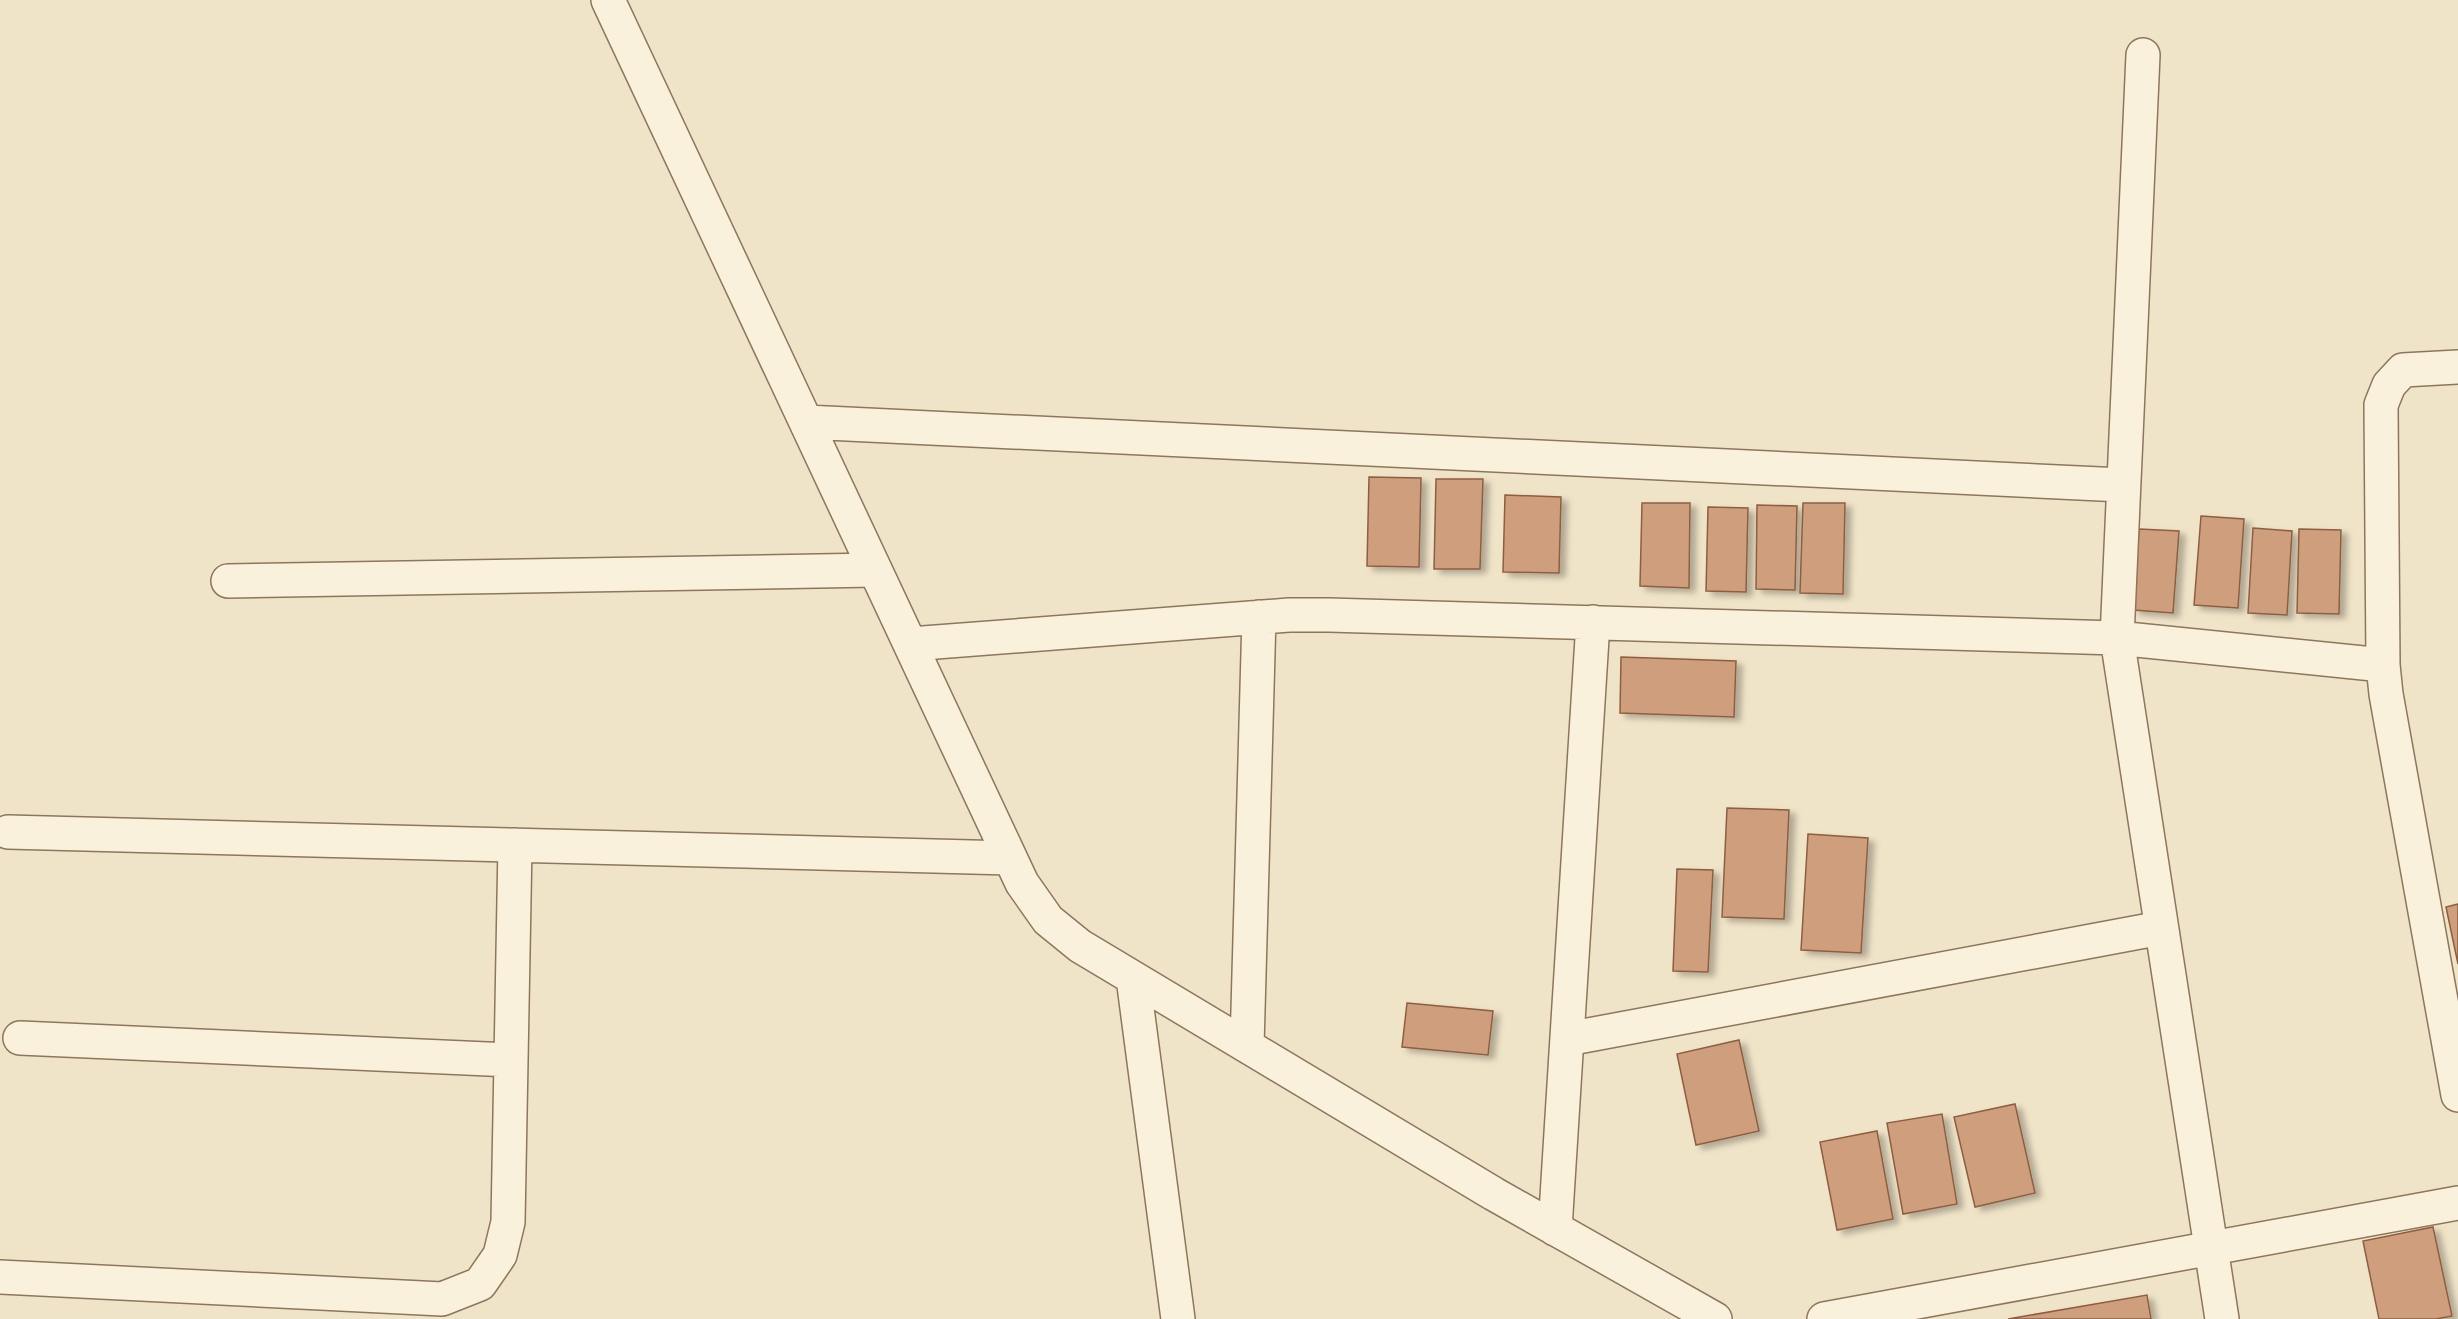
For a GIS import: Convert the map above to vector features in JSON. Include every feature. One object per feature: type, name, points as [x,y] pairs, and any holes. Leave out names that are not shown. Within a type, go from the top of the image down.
[{"type":"street","points":[[608,0],[1022,884],[1048,920],[1080,946],[1133,978],[1555,1228],[1715,1319]]},
{"type":"street","points":[[2143,55],[2122,485],[2117,638],[2209,1247],[2222,1319]]},
{"type":"street","points":[[2458,367],[2403,370],[2388,385],[2381,405],[2383,665],[2386,694],[2458,1095]]},
{"type":"street","points":[[806,422],[2122,485]]},
{"type":"street","points":[[228,581],[875,570]]},
{"type":"street","points":[[910,644],[1259,617],[1329,615],[2117,638],[2383,665]]},
{"type":"street","points":[[1247,1046],[1259,617]]},
{"type":"street","points":[[1555,1228],[1593,622]]},
{"type":"street","points":[[8,832],[1010,858]]},
{"type":"street","points":[[0,1277],[442,1299],[480,1284],[500,1255],[508,1222],[515,845]]},
{"type":"street","points":[[1567,1039],[2161,928]]},
{"type":"street","points":[[1133,978],[1178,1319]]},
{"type":"street","points":[[20,1038],[511,1060]]},
{"type":"street","points":[[1824,1319],[2458,1203]]},
{"type":"building","points":[[1369,477],[1421,478],[1419,567],[1367,566]]},
{"type":"building","points":[[1436,479],[1483,479],[1480,569],[1434,569]]},
{"type":"building","points":[[1505,495],[1561,497],[1559,573],[1503,572]]},
{"type":"building","points":[[1642,503],[1690,503],[1689,588],[1640,586]]},
{"type":"building","points":[[1803,503],[1845,503],[1843,594],[1800,593]]},
{"type":"building","points":[[1757,505],[1797,506],[1795,590],[1756,589]]},
{"type":"building","points":[[1708,507],[1748,508],[1746,592],[1706,591]]},
{"type":"building","points":[[2201,516],[2244,519],[2238,608],[2194,605]]},
{"type":"building","points":[[2253,528],[2292,531],[2287,615],[2248,613]]},
{"type":"building","points":[[2139,529],[2179,531],[2173,613],[2133,610]]},
{"type":"building","points":[[2299,529],[2341,530],[2339,614],[2297,613]]},
{"type":"building","points":[[1621,657],[1736,661],[1734,717],[1620,713]]},
{"type":"building","points":[[1727,808],[1789,810],[1784,919],[1722,917]]},
{"type":"building","points":[[1808,834],[1868,838],[1861,953],[1801,950]]},
{"type":"building","points":[[1677,869],[1713,870],[1708,972],[1673,971]]},
{"type":"building","points":[[2458,904],[2458,964],[2446,907]]},
{"type":"building","points":[[1407,1003],[1493,1011],[1488,1055],[1402,1047]]},
{"type":"building","points":[[1739,1040],[1759,1131],[1696,1145],[1677,1054]]},
{"type":"building","points":[[2015,1104],[2035,1193],[1975,1207],[1954,1117]]},
{"type":"building","points":[[1942,1114],[1957,1204],[1903,1214],[1887,1123]]},
{"type":"building","points":[[1877,1131],[1893,1219],[1837,1230],[1820,1142]]},
{"type":"building","points":[[2433,1227],[2452,1316],[2436,1319],[2379,1319],[2363,1241]]},
{"type":"building","points":[[2147,1295],[2151,1319],[2008,1319]]}]
